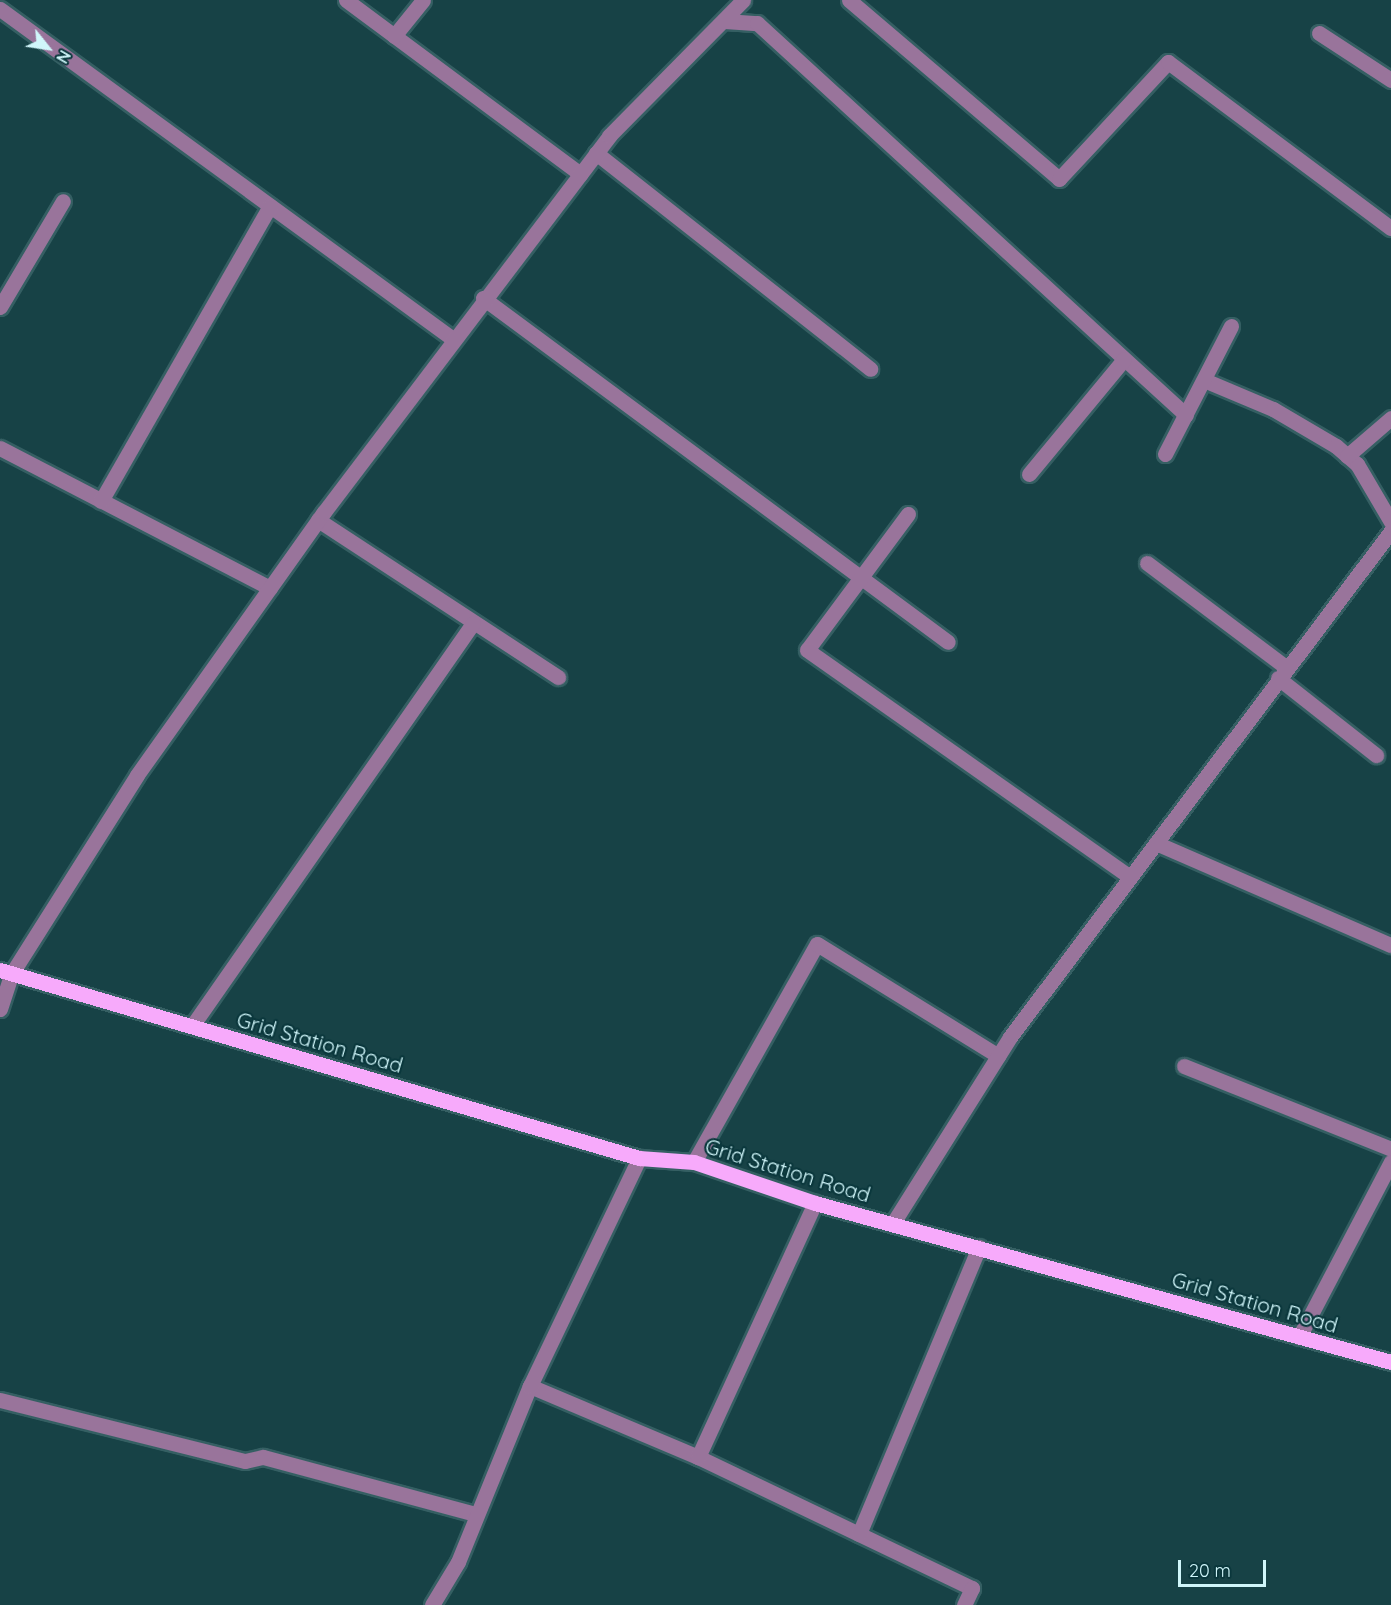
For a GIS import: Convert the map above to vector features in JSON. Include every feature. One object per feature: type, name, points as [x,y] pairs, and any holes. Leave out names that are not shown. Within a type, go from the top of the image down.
[{"type":"main road","name":"Grid Station Road","points":[[6,972],[639,1158],[694,1162],[815,1203],[1391,1362]]},
{"type":"street","points":[[346,0],[580,174]]},
{"type":"street","points":[[394,36],[423,0]]},
{"type":"street","points":[[0,1009],[6,972],[137,775],[318,520],[483,298],[596,153],[743,0]]},
{"type":"street","points":[[849,0],[1059,180],[1168,62],[1391,228]]},
{"type":"street","points":[[0,9],[453,339]]},
{"type":"street","points":[[725,21],[757,23],[1186,415]]},
{"type":"street","points":[[1319,33],[1391,80]]},
{"type":"street","points":[[596,153],[870,369]]},
{"type":"street","points":[[0,307],[63,201]]},
{"type":"street","points":[[101,501],[270,206]]},
{"type":"street","points":[[483,298],[948,642]]},
{"type":"street","points":[[1166,454],[1232,326]]},
{"type":"street","points":[[1029,474],[1124,359]]},
{"type":"street","points":[[892,1223],[998,1056],[1391,530],[1347,456],[1273,409],[1204,380]]},
{"type":"street","points":[[1347,456],[1391,418]]},
{"type":"street","points":[[0,448],[270,588]]},
{"type":"street","points":[[908,514],[807,650],[1130,877]]},
{"type":"street","points":[[318,520],[558,677]]},
{"type":"street","points":[[1148,563],[1282,673],[1376,755]]},
{"type":"street","points":[[192,1026],[473,622]]},
{"type":"street","points":[[1156,843],[1391,945]]},
{"type":"street","points":[[694,1162],[817,944],[998,1056]]},
{"type":"street","points":[[1184,1066],[1391,1149]]},
{"type":"street","points":[[432,1605],[458,1562],[530,1386],[639,1158]]},
{"type":"street","points":[[1299,1336],[1391,1162]]},
{"type":"street","points":[[698,1457],[815,1203]]},
{"type":"street","points":[[859,1534],[979,1247]]},
{"type":"street","points":[[530,1386],[698,1457],[972,1588],[964,1605]]},
{"type":"street","points":[[0,1400],[245,1461],[263,1457],[476,1514]]}]
